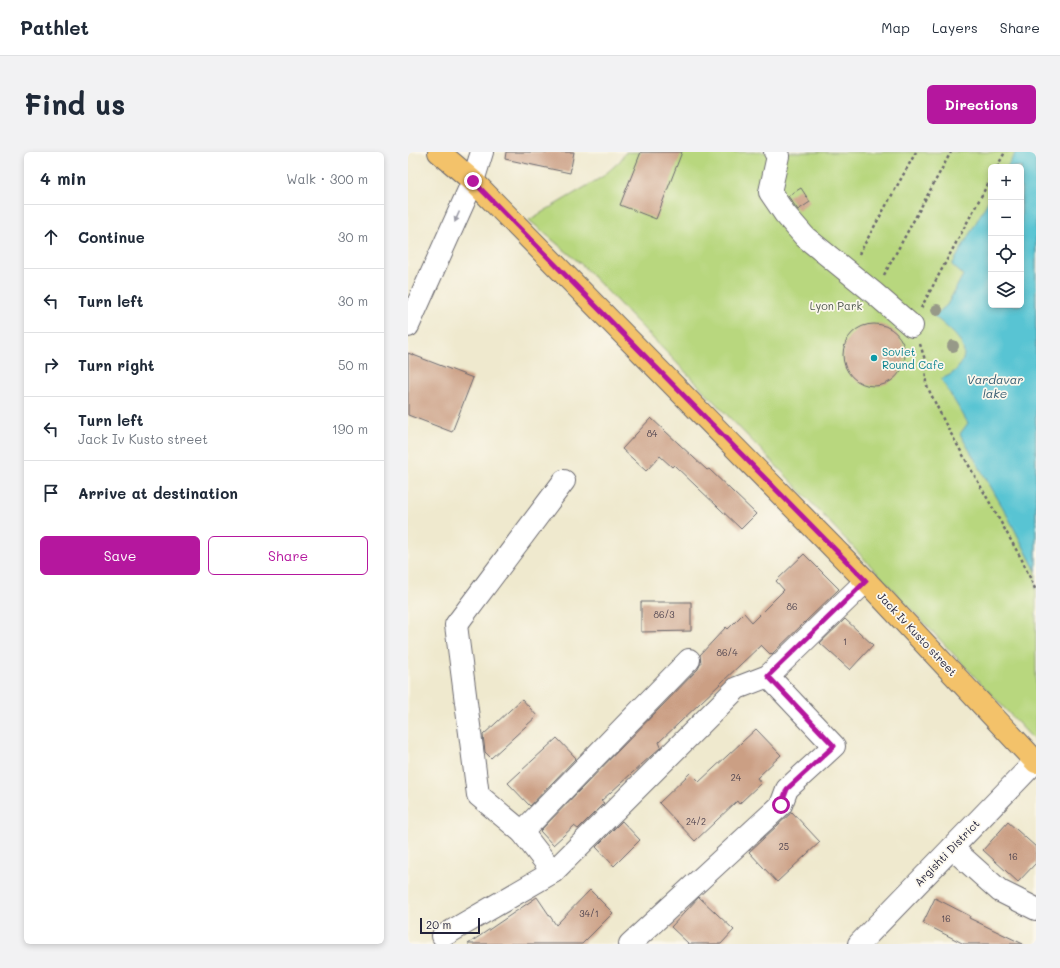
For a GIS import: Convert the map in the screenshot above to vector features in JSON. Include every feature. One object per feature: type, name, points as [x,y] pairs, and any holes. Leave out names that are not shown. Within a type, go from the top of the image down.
[{"type":"main road","name":"Jack Iv Kusto street","points":[[439,152],[473,181],[866,581],[1036,762]]},
{"type":"street","points":[[408,326],[473,181],[482,152]]},
{"type":"street","points":[[775,152],[778,156],[770,192],[786,214],[805,237],[849,272],[912,326]]},
{"type":"street","points":[[553,872],[522,832],[478,795],[456,625],[564,481]]},
{"type":"street","points":[[443,936],[553,872],[737,688],[768,676],[866,581]]},
{"type":"street","points":[[522,832],[689,660]]},
{"type":"street","points":[[630,944],[781,805],[787,789],[834,746],[768,676]]},
{"type":"street","name":"Argishti District","points":[[859,944],[1036,762]]},
{"type":"street","points":[[952,848],[1000,891],[1036,909]]},
{"type":"path","points":[[849,272],[916,152]]},
{"type":"path","points":[[874,293],[951,152]]},
{"type":"path","points":[[999,164],[1005,152]]},
{"type":"path","points":[[988,184],[912,326],[919,338],[925,360],[926,384],[945,423],[1022,560],[1036,591]]},
{"type":"green space","name":"Lyon Park","points":[[626,152],[1036,152],[1036,742],[791,481],[581,264],[529,220],[602,177],[620,161]]},
{"type":"water","name":"Vardavar lake","points":[[1016,152],[1036,152],[1036,571],[1006,513],[960,434],[968,423],[941,379],[953,373],[961,364],[964,356],[963,348],[960,341],[954,334],[934,316],[947,305],[963,275],[952,265],[988,201],[988,308],[1024,308],[1024,164],[1009,164]]},
{"type":"building","points":[[506,152],[574,152],[570,173],[505,159]]},
{"type":"building","points":[[641,152],[682,152],[656,219],[620,205]]},
{"type":"building","points":[[801,188],[810,202],[798,210],[788,196]]},
{"type":"building","name":"Soviet Round Cafe","points":[[868,324],[880,324],[896,333],[903,343],[905,355],[903,367],[896,377],[880,386],[868,386],[857,381],[848,372],[843,361],[843,349],[848,338],[857,329]]},
{"type":"building","points":[[408,353],[473,378],[452,432],[408,415]]},
{"type":"building","points":[[651,418],[707,470],[709,469],[756,514],[741,529],[674,465],[672,467],[660,456],[646,471],[622,449]]},
{"type":"building","points":[[804,554],[839,589],[771,655],[761,645],[659,742],[661,747],[601,801],[604,803],[578,829],[574,826],[553,845],[540,831],[698,669],[701,663],[700,655],[726,627],[728,629],[744,613],[752,622],[784,590],[776,581]]},
{"type":"building","points":[[641,602],[691,602],[691,631],[641,632]]},
{"type":"building","points":[[845,619],[873,645],[850,670],[820,643]]},
{"type":"building","points":[[522,699],[537,716],[491,758],[485,752],[483,735]]},
{"type":"building","points":[[756,729],[781,755],[757,778],[761,783],[739,804],[737,801],[695,841],[659,803],[690,773],[699,782]]},
{"type":"building","points":[[557,738],[576,758],[530,806],[508,783]]},
{"type":"building","points":[[792,812],[820,842],[777,882],[749,852]]},
{"type":"building","points":[[622,821],[640,840],[614,866],[596,847]]},
{"type":"building","points":[[1008,822],[1036,847],[1036,863],[1018,882],[983,850]]},
{"type":"building","points":[[590,890],[613,913],[582,944],[468,944],[537,897],[556,925]]},
{"type":"building","points":[[699,897],[734,930],[721,944],[689,944],[671,927]]},
{"type":"building","points":[[935,898],[970,916],[969,918],[1023,944],[964,944],[923,923]]},
{"type":"place","name":"Soviet Round Cafe","points":[[874,358]]},
{"type":"route","points":[[473,181],[866,581],[768,676],[834,746],[787,789],[781,805]]}]
